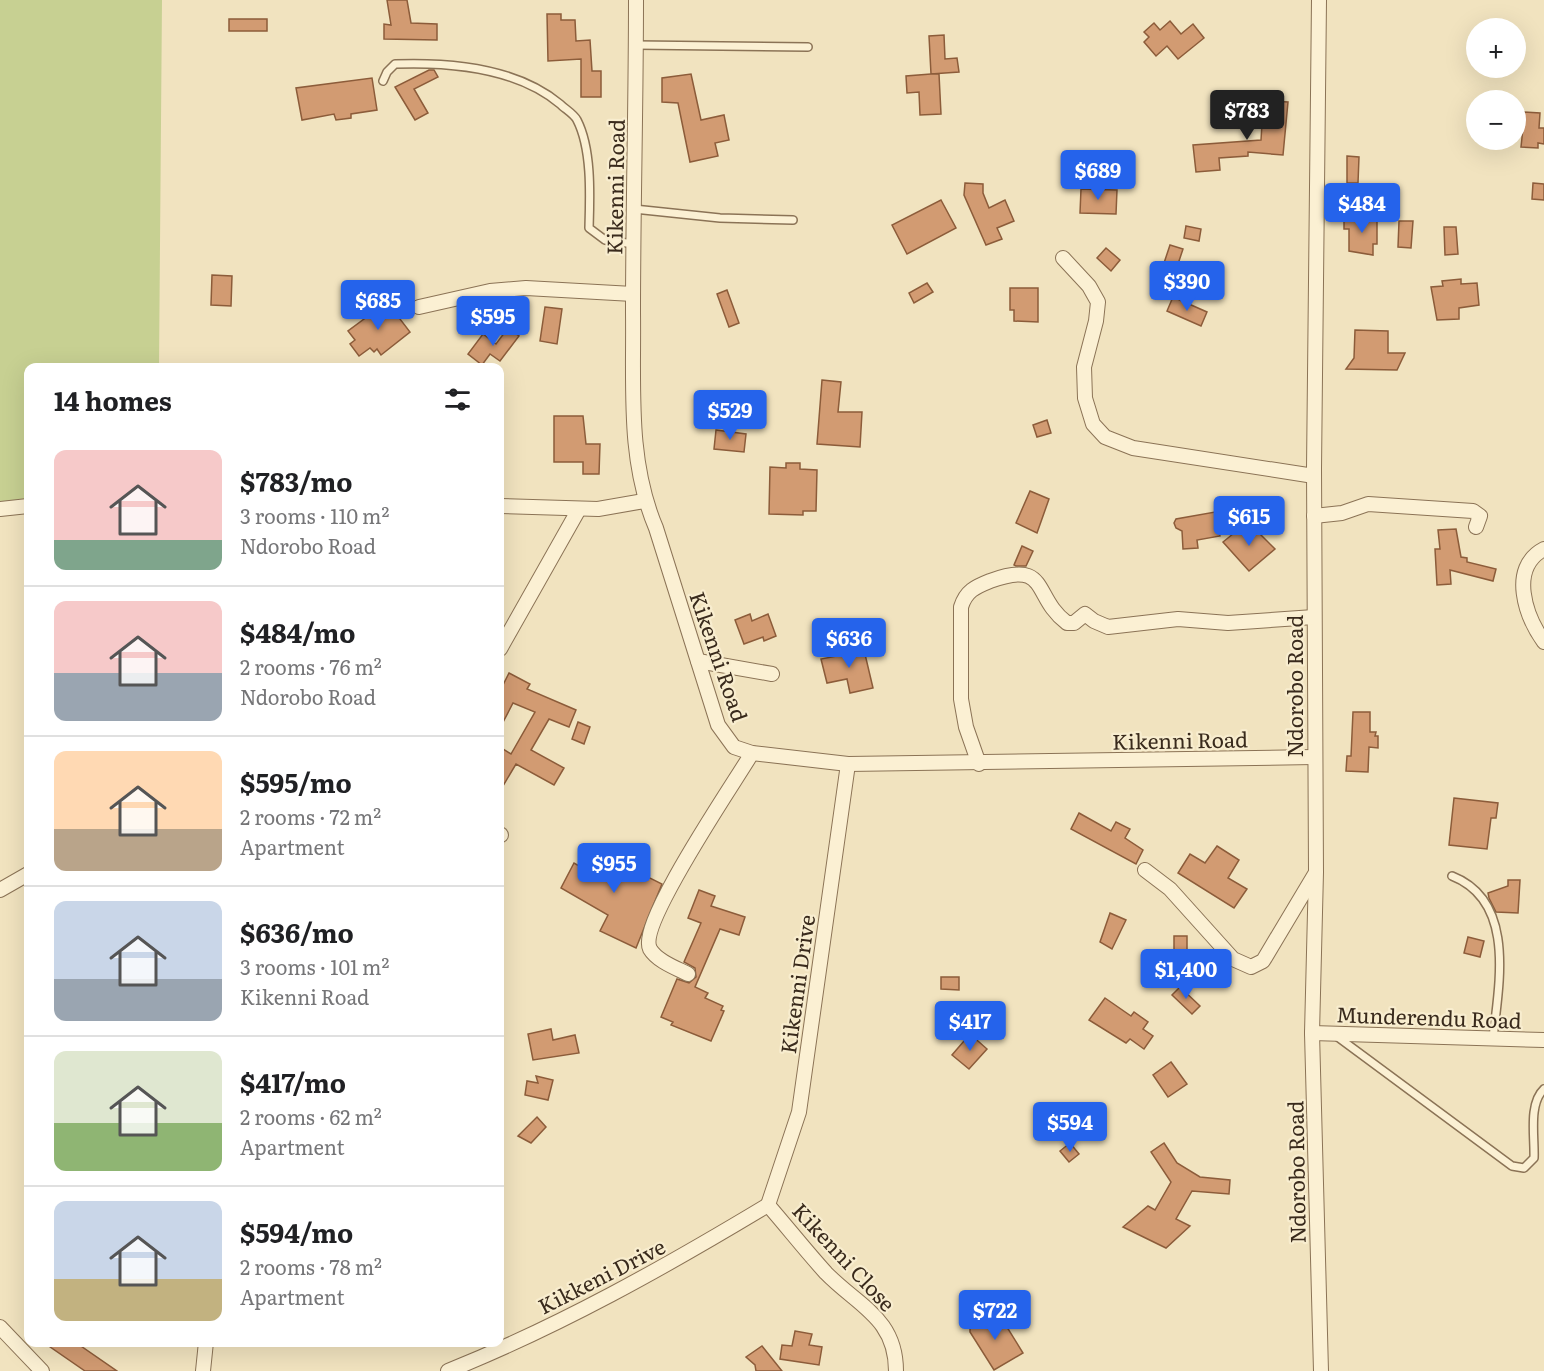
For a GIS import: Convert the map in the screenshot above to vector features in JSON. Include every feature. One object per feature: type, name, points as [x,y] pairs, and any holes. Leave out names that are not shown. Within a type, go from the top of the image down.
[{"type":"street","name":"Kikenni Road","points":[[636,0],[633,294],[634,415],[637,461],[644,501],[656,528],[718,725],[734,747],[753,753],[848,764],[979,764],[1314,757]]},
{"type":"street","name":"Ndorobo Road","points":[[1319,0],[1314,476],[1316,872],[1312,1033],[1321,1371]]},
{"type":"street","points":[[1063,258],[1089,286],[1098,302],[1096,321],[1084,367],[1085,399],[1093,424],[1105,437],[1133,448],[1314,476]]},
{"type":"street","points":[[419,307],[490,291],[526,288],[633,294]]},
{"type":"street","points":[[504,506],[579,509],[644,501]]},
{"type":"street","points":[[1314,516],[1342,513],[1368,504],[1473,511],[1480,516],[1476,527]]},
{"type":"street","points":[[0,509],[24,506]]},
{"type":"street","points":[[504,642],[579,509]]},
{"type":"street","points":[[1544,549],[1530,560],[1523,580],[1529,614],[1544,642]]},
{"type":"street","points":[[979,764],[966,727],[962,699],[961,607],[965,596],[973,588],[1002,577],[1024,573],[1029,575],[1058,617],[1067,623],[1074,623],[1085,614],[1108,627],[1178,619],[1228,623],[1314,617]]},
{"type":"street","points":[[698,661],[772,674]]},
{"type":"street","points":[[688,974],[657,957],[649,948],[649,930],[670,886],[753,753]]},
{"type":"street","name":"Kikenni Drive","points":[[768,1205],[799,1112],[848,764]]},
{"type":"street","points":[[1145,870],[1170,889],[1233,959],[1251,967],[1263,961],[1316,872]]},
{"type":"street","points":[[0,890],[24,876]]},
{"type":"street","name":"Munderendu Road","points":[[1312,1033],[1544,1040]]},
{"type":"street","name":"Kikkeni Drive","points":[[448,1371],[503,1349],[669,1265],[768,1205]]},
{"type":"street","name":"Kikenni Close","points":[[768,1205],[828,1274],[875,1314],[894,1343],[896,1371]]},
{"type":"street","points":[[0,1327],[42,1371]]},
{"type":"street","points":[[203,1371],[205,1347]]},
{"type":"lane","points":[[636,45],[808,47]]},
{"type":"lane","points":[[383,81],[387,72],[395,64],[448,66],[519,78],[555,100],[576,119],[587,157],[589,228],[605,240],[634,244]]},
{"type":"lane","points":[[634,209],[720,218],[793,220]]},
{"type":"lane","points":[[1452,876],[1469,883],[1482,894],[1495,924],[1499,949],[1499,979],[1493,1038]]},
{"type":"lane","points":[[1333,1034],[1512,1166],[1524,1168],[1533,1158],[1535,1107],[1537,1098],[1544,1089]]},
{"type":"green space","points":[[0,0],[162,0],[159,363],[24,363],[24,504],[0,507]]},
{"type":"building","points":[[387,0],[407,0],[411,23],[437,24],[437,40],[384,39],[384,24],[391,25]]},
{"type":"building","points":[[547,14],[561,14],[561,20],[575,20],[576,41],[590,40],[592,71],[601,71],[601,97],[581,97],[581,59],[548,61]]},
{"type":"building","points":[[229,19],[267,19],[267,31],[229,31]]},
{"type":"building","points":[[1170,21],[1181,34],[1193,24],[1204,38],[1178,59],[1167,46],[1156,56],[1144,42],[1149,37],[1144,32],[1154,23],[1160,30]]},
{"type":"building","points":[[944,35],[945,59],[957,58],[959,72],[931,74],[929,36]]},
{"type":"building","points":[[429,70],[434,70],[438,77],[414,89],[428,113],[415,120],[395,87]]},
{"type":"building","points":[[691,74],[701,120],[724,115],[729,140],[715,143],[718,156],[690,162],[678,103],[662,102],[662,78]]},
{"type":"building","points":[[939,74],[941,114],[920,115],[919,92],[907,93],[906,76]]},
{"type":"building","points":[[372,78],[377,110],[351,114],[351,118],[336,120],[334,114],[302,120],[296,88]]},
{"type":"building","points":[[1270,101],[1288,102],[1283,155],[1248,152],[1248,156],[1219,158],[1220,170],[1196,172],[1193,145],[1261,140],[1263,108],[1270,108]]},
{"type":"building","points":[[1526,112],[1540,113],[1539,128],[1544,128],[1544,144],[1538,143],[1538,148],[1526,147]]},
{"type":"building","points":[[1347,156],[1359,157],[1358,183],[1347,183]]},
{"type":"building","points":[[965,183],[983,184],[983,193],[989,208],[1005,200],[1014,221],[997,228],[1002,239],[986,245],[964,195]]},
{"type":"building","points":[[1533,183],[1544,184],[1544,200],[1532,199]]},
{"type":"building","points":[[1081,189],[1117,190],[1116,214],[1080,213]]},
{"type":"building","points":[[941,200],[956,228],[907,254],[892,225]]},
{"type":"building","points":[[1344,216],[1377,218],[1377,244],[1373,244],[1373,255],[1349,251],[1349,229],[1344,229]]},
{"type":"building","points":[[1399,221],[1413,221],[1411,248],[1398,247]]},
{"type":"building","points":[[1186,226],[1201,229],[1199,241],[1184,238]]},
{"type":"building","points":[[1444,227],[1456,227],[1458,254],[1445,255]]},
{"type":"building","points":[[1170,245],[1183,249],[1177,267],[1164,263]]},
{"type":"building","points":[[1106,248],[1120,260],[1111,271],[1097,258]]},
{"type":"building","points":[[212,275],[232,276],[231,306],[211,305]]},
{"type":"building","points":[[1461,279],[1461,284],[1477,283],[1479,305],[1459,308],[1459,319],[1437,320],[1431,287],[1443,286],[1442,281]]},
{"type":"building","points":[[927,283],[933,292],[914,303],[909,293]]},
{"type":"building","points":[[1010,288],[1038,288],[1038,322],[1014,321],[1014,310],[1010,310]]},
{"type":"building","points":[[727,290],[739,323],[729,327],[717,294]]},
{"type":"building","points":[[1173,297],[1207,312],[1201,326],[1167,311]]},
{"type":"building","points":[[387,302],[410,332],[381,355],[377,349],[374,352],[370,348],[359,356],[350,344],[355,340],[348,331]]},
{"type":"building","points":[[545,307],[562,309],[557,344],[540,341]]},
{"type":"building","points":[[508,328],[519,336],[500,361],[490,354],[483,363],[479,363],[468,354],[483,334],[496,344]]},
{"type":"building","points":[[1355,330],[1388,331],[1388,353],[1405,353],[1397,370],[1346,369],[1354,358]]},
{"type":"building","points":[[822,380],[841,382],[838,412],[862,412],[860,447],[817,444]]},
{"type":"building","points":[[554,416],[583,416],[586,444],[600,444],[599,474],[583,474],[583,462],[554,462]]},
{"type":"building","points":[[1047,420],[1051,433],[1037,437],[1033,425]]},
{"type":"building","points":[[716,430],[746,434],[744,452],[714,449]]},
{"type":"building","points":[[786,463],[800,463],[800,469],[817,470],[816,511],[803,511],[803,515],[769,514],[770,467],[786,468]]},
{"type":"building","points":[[1030,491],[1049,499],[1037,533],[1016,523]]},
{"type":"building","points":[[1215,512],[1220,536],[1197,540],[1198,548],[1183,549],[1182,531],[1176,528],[1174,523],[1176,519]]},
{"type":"building","points":[[1244,525],[1252,535],[1257,531],[1275,549],[1249,571],[1223,542]]},
{"type":"building","points":[[1456,529],[1461,557],[1467,558],[1467,562],[1496,569],[1493,581],[1450,570],[1451,584],[1437,585],[1435,549],[1440,549],[1438,530]]},
{"type":"building","points":[[1022,546],[1033,551],[1026,566],[1016,566],[1014,565]]},
{"type":"building","points":[[750,614],[752,621],[768,614],[776,636],[764,641],[763,637],[744,644],[735,620]]},
{"type":"building","points":[[854,647],[855,652],[864,650],[873,688],[850,693],[847,679],[827,683],[821,659],[837,656],[836,651]]},
{"type":"building","points":[[509,673],[530,684],[527,689],[576,710],[569,727],[549,719],[531,750],[564,768],[554,785],[516,764],[504,784],[504,750],[511,754],[535,712],[513,703],[504,720],[504,683]]},
{"type":"building","points":[[1353,712],[1370,712],[1370,732],[1376,732],[1375,736],[1378,736],[1378,748],[1369,747],[1368,772],[1346,771],[1347,756],[1351,756]]},
{"type":"building","points":[[578,722],[590,727],[584,744],[572,739]]},
{"type":"building","points":[[1454,798],[1498,803],[1496,818],[1491,818],[1487,849],[1449,845]]},
{"type":"building","points":[[1079,813],[1111,831],[1116,822],[1130,829],[1125,838],[1143,850],[1136,864],[1071,829]]},
{"type":"building","points":[[1217,846],[1239,860],[1228,878],[1247,889],[1234,908],[1178,873],[1190,854],[1205,863]]},
{"type":"building","points":[[588,847],[662,884],[636,948],[600,931],[608,915],[561,888],[574,863],[579,866]]},
{"type":"building","points":[[1508,880],[1520,880],[1518,913],[1496,912],[1489,898],[1488,893],[1508,886]]},
{"type":"building","points":[[699,890],[715,896],[711,906],[745,917],[739,935],[720,929],[695,987],[708,993],[705,998],[723,1006],[721,1010],[724,1011],[711,1041],[671,1025],[673,1022],[661,1017],[677,979],[689,983],[696,977],[695,968],[684,962],[701,923],[688,918]]},
{"type":"building","points":[[1110,913],[1126,920],[1112,949],[1100,942]]},
{"type":"building","points":[[1174,936],[1187,936],[1187,953],[1174,953]]},
{"type":"building","points":[[1468,937],[1484,941],[1480,957],[1464,953]]},
{"type":"building","points":[[941,977],[959,977],[959,990],[941,989]]},
{"type":"building","points":[[1180,987],[1200,1006],[1192,1014],[1172,995]]},
{"type":"building","points":[[1105,998],[1131,1016],[1134,1012],[1148,1022],[1143,1029],[1153,1036],[1144,1049],[1130,1039],[1126,1043],[1089,1020]]},
{"type":"building","points":[[551,1029],[553,1040],[575,1035],[579,1053],[533,1060],[528,1034]]},
{"type":"building","points":[[970,1034],[987,1049],[969,1069],[952,1055]]},
{"type":"building","points":[[1171,1062],[1187,1084],[1168,1097],[1153,1075]]},
{"type":"building","points":[[536,1076],[553,1080],[548,1100],[525,1095],[527,1081],[538,1083]]},
{"type":"building","points":[[537,1117],[546,1127],[531,1143],[518,1136]]},
{"type":"building","points":[[1070,1143],[1079,1154],[1069,1162],[1060,1151]]},
{"type":"building","points":[[1164,1143],[1177,1163],[1200,1177],[1230,1180],[1229,1194],[1192,1191],[1176,1219],[1190,1226],[1166,1248],[1123,1227],[1148,1206],[1155,1210],[1171,1182],[1151,1152]]},
{"type":"building","points":[[997,1311],[1023,1353],[994,1370],[970,1332],[970,1327]]},
{"type":"building","points":[[795,1331],[812,1334],[809,1345],[822,1347],[819,1365],[780,1359],[782,1345],[792,1346]]},
{"type":"building","points":[[762,1346],[782,1371],[756,1371],[755,1365],[746,1357]]},
{"type":"building","points":[[50,1347],[82,1347],[117,1371],[85,1371]]}]
